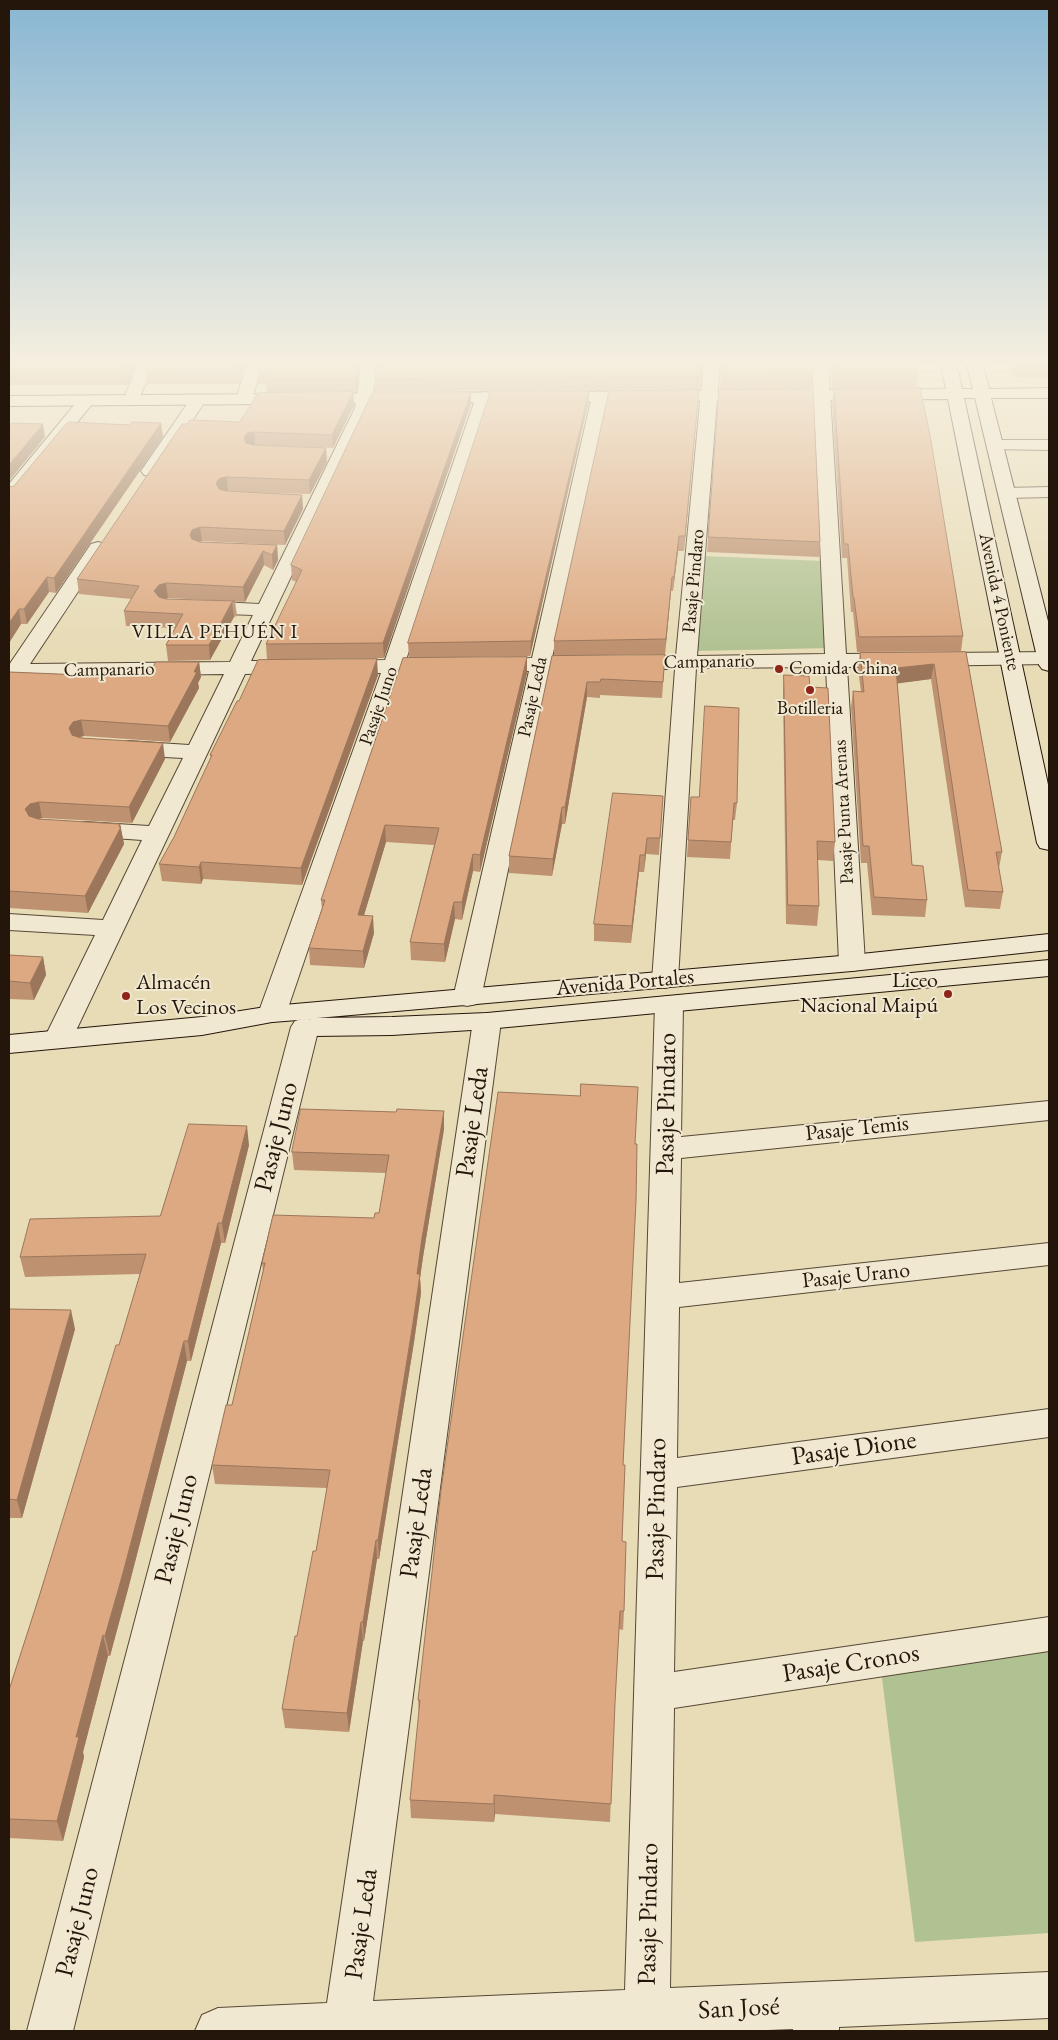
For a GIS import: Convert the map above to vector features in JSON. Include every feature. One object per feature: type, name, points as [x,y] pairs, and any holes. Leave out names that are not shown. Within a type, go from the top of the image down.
[{"type":"street","points":[[9,495],[40,456]]},
{"type":"street","points":[[140,485],[160,456]]},
{"type":"street","points":[[58,1040],[266,610],[284,552],[329,456]]},
{"type":"street","name":"Pasaje Juno","points":[[272,1014],[394,666],[464,456]]},
{"type":"street","name":"Pasaje Leda","points":[[467,998],[587,456]]},
{"type":"street","name":"Pasaje Pindaro","points":[[647,2013],[666,1148],[667,992],[686,662],[705,456]]},
{"type":"street","name":"Pasaje Punta Arenas","points":[[826,456],[852,963]]},
{"type":"street","name":"Avenida 4 Poniente","points":[[968,456],[1049,843]]},
{"type":"street","name":"Avenida 4 Poniente","points":[[999,456],[1049,660]]},
{"type":"street","points":[[1007,493],[1049,492]]},
{"type":"street","points":[[11,674],[107,534]]},
{"type":"street","points":[[178,606],[266,610]]},
{"type":"street","name":"Campanario","points":[[11,674],[238,668],[1010,658],[1049,660]]},
{"type":"street","points":[[111,747],[197,752]]},
{"type":"street","points":[[62,828],[158,834]]},
{"type":"street","points":[[9,922],[112,928]]},
{"type":"street","name":"Avenida Portales","points":[[202,1026],[392,1026],[487,1021],[852,963],[1049,942]]},
{"type":"street","name":"Avenida Portales","points":[[9,1044],[202,1026],[272,1014],[467,998],[667,992],[1049,968]]},
{"type":"street","name":"Pasaje Leda","points":[[348,2026],[487,1021]]},
{"type":"street","name":"Pasaje Juno","points":[[50,2031],[305,1027]]},
{"type":"street","name":"Pasaje Temis","points":[[666,1148],[1049,1110]]},
{"type":"street","name":"Pasaje Urano","points":[[662,1297],[1049,1254]]},
{"type":"street","name":"Pasaje Dione","points":[[658,1475],[1049,1423]]},
{"type":"street","name":"Pasaje Cronos","points":[[653,1693],[1049,1634]]},
{"type":"street","name":"San José","points":[[218,2031],[348,2026],[518,2025],[647,2013],[816,2018],[1049,1995]]},
{"type":"green space","points":[[703,556],[823,561],[828,648],[696,651]]},
{"type":"green space","points":[[1049,1643],[1049,1933],[915,1942],[881,1670]]},
{"type":"building","points":[[9,456],[16,456],[9,465]]},
{"type":"building","points":[[39,456],[138,456],[54,578],[47,577],[24,609],[19,609],[9,623],[9,487],[14,486]]},
{"type":"building","points":[[160,456],[322,456],[309,480],[227,477],[220,478],[216,483],[219,489],[226,491],[302,495],[284,531],[200,527],[192,530],[190,535],[192,539],[200,542],[277,545],[272,555],[263,551],[243,587],[166,583],[159,585],[154,591],[159,597],[166,599],[235,601],[232,602],[209,645],[166,645],[183,614],[124,611],[139,586],[77,579]]},
{"type":"building","points":[[343,456],[448,456],[383,643],[266,644],[302,570],[291,565]]},
{"type":"building","points":[[470,456],[574,456],[531,641],[408,643]]},
{"type":"building","points":[[595,456],[693,456],[685,536],[679,536],[674,577],[672,577],[666,639],[554,641]]},
{"type":"building","points":[[714,456],[816,456],[820,542],[708,537]]},
{"type":"building","points":[[838,456],[933,456],[963,636],[859,637],[848,544],[844,544]]},
{"type":"building","points":[[966,652],[1002,852],[996,852],[1003,892],[968,890],[934,664],[896,668],[912,865],[923,866],[927,900],[874,897],[869,846],[863,846],[853,691],[864,692],[860,653]]},
{"type":"building","points":[[665,655],[663,682],[601,679],[600,682],[587,682],[565,807],[562,807],[553,859],[509,856],[552,656]]},
{"type":"building","points":[[527,657],[480,855],[473,854],[462,902],[454,902],[444,944],[410,942],[439,828],[385,825],[358,915],[373,916],[363,951],[309,948],[325,900],[321,900],[403,658]]},
{"type":"building","points":[[377,659],[301,868],[201,862],[199,867],[159,864],[174,837],[212,755],[210,755],[237,701],[239,701],[258,660]]},
{"type":"building","points":[[156,662],[199,662],[194,672],[197,672],[168,726],[81,720],[73,722],[69,728],[72,735],[81,738],[163,743],[129,807],[39,802],[30,804],[25,809],[29,816],[38,819],[120,824],[119,827],[121,827],[85,896],[9,891],[9,672],[83,675],[85,672],[149,674]]},
{"type":"building","points":[[784,675],[809,676],[810,687],[828,688],[835,842],[817,841],[819,906],[788,905]]},
{"type":"building","points":[[705,706],[739,708],[737,803],[734,803],[731,842],[688,840],[691,797],[699,797]]},
{"type":"building","points":[[613,793],[663,796],[660,838],[647,838],[645,855],[640,855],[632,926],[594,924]]},
{"type":"building","points":[[9,955],[43,957],[30,983],[9,981]]},
{"type":"building","points":[[581,1084],[638,1087],[635,1144],[637,1144],[636,1201],[623,1465],[625,1465],[622,1541],[626,1542],[624,1611],[620,1611],[611,1804],[494,1795],[494,1804],[410,1800],[420,1700],[418,1700],[441,1490],[498,1092],[580,1096]]},
{"type":"building","points":[[301,1109],[396,1112],[397,1109],[444,1111],[422,1238],[417,1274],[420,1274],[413,1323],[378,1540],[376,1540],[363,1622],[361,1622],[347,1713],[282,1709],[313,1551],[316,1551],[330,1470],[212,1465],[226,1405],[232,1405],[265,1263],[262,1263],[273,1215],[374,1218],[375,1213],[379,1213],[389,1155],[292,1152]]},
{"type":"building","points":[[189,1124],[247,1126],[222,1223],[218,1223],[188,1341],[184,1341],[123,1573],[105,1636],[103,1635],[76,1737],[79,1737],[57,1821],[9,1819],[9,1690],[116,1345],[119,1345],[146,1254],[20,1257],[30,1219],[160,1216]]},
{"type":"building","points":[[9,1309],[71,1310],[17,1500],[9,1499]]},
{"type":"place","name":"Comida China","points":[[779,669]]},
{"type":"place","name":"Botilleria","points":[[810,690]]},
{"type":"place","name":"Liceo Nacional Maipú","points":[[948,994]]},
{"type":"place","name":"Almacén Los Vecinos","points":[[126,996]]},
{"type":"district","name":"VILLA PEHUÉN I","points":[[215,633]]}]
